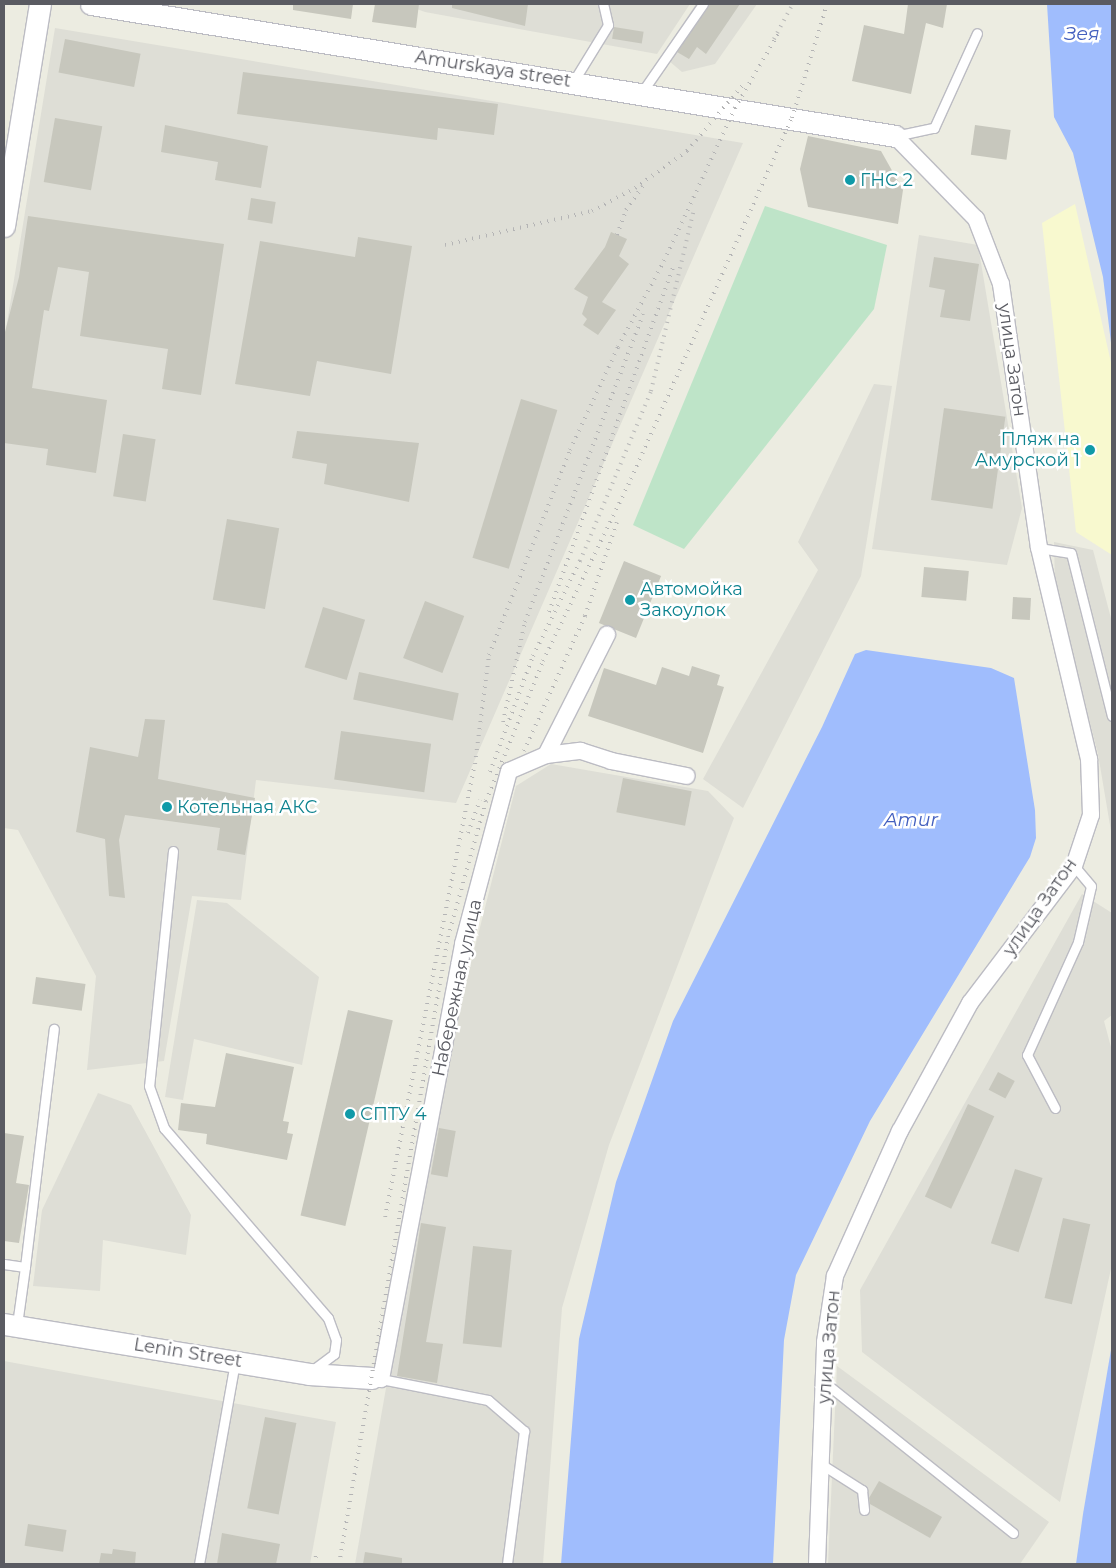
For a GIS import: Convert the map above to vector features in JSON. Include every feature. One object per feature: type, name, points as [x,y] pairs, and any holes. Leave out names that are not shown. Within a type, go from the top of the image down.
[{"type":"street","points":[[4,226],[40,4]]},
{"type":"street","name":"Amurskaya street","points":[[91,4],[642,92],[895,136]]},
{"type":"street","name":"улица Затон","points":[[817,1564],[825,1342],[835,1276],[900,1131],[970,1003],[1074,866],[1091,815],[1089,759],[1040,548],[1001,284],[976,219],[895,136]]},
{"type":"street","points":[[546,755],[608,635]]},
{"type":"street","name":"Набережная улица","points":[[377,1379],[463,944],[497,809],[509,771],[546,755],[581,751],[611,761],[687,776]]},
{"type":"street","name":"Lenin Street","points":[[10,1325],[235,1360],[309,1374],[377,1379]]},
{"type":"lane","points":[[573,82],[608,25],[603,4]]},
{"type":"lane","points":[[642,92],[703,4]]},
{"type":"lane","points":[[895,136],[934,128],[977,33]]},
{"type":"lane","points":[[1040,548],[1071,553],[1112,716]]},
{"type":"lane","points":[[173,851],[149,1086],[164,1128],[328,1318],[336,1340],[334,1354],[309,1374]]},
{"type":"lane","points":[[1055,1108],[1027,1055],[1080,932],[1091,886],[1074,866]]},
{"type":"lane","points":[[10,1325],[25,1267],[54,1029]]},
{"type":"lane","points":[[4,1264],[25,1267]]},
{"type":"lane","points":[[199,1564],[235,1360]]},
{"type":"lane","points":[[377,1379],[488,1400],[524,1432],[507,1564]]},
{"type":"lane","points":[[824,1382],[1013,1533]]},
{"type":"lane","points":[[821,1464],[862,1490],[864,1510]]},
{"type":"shaded area","points":[[403,4],[690,4],[657,54],[425,12]]},
{"type":"shaded area","points":[[696,4],[757,4],[715,64],[682,72],[662,55]]},
{"type":"shaded area","points":[[55,28],[743,143],[456,803],[256,780],[241,900],[192,896],[164,1061],[87,1070],[96,976],[18,830],[4,828],[4,341]]},
{"type":"shaded area","points":[[765,206],[887,245],[874,309],[684,549],[633,525]]},
{"type":"shaded area","points":[[919,235],[978,245],[1022,508],[1007,565],[872,549]]},
{"type":"shaded area","points":[[874,384],[892,386],[861,576],[743,808],[703,779],[818,570],[798,542]]},
{"type":"shaded area","points":[[1054,542],[1093,550],[1112,622],[1112,837],[1098,754],[1055,585]]},
{"type":"shaded area","points":[[551,764],[708,791],[734,818],[609,1145],[562,1308],[543,1564],[355,1564],[439,1088],[516,786]]},
{"type":"shaded area","points":[[1082,894],[1112,913],[1112,1015],[1104,1021],[1112,1051],[1112,1264],[1060,1502],[862,1352],[860,1290]]},
{"type":"shaded area","points":[[197,900],[227,903],[319,977],[302,1065],[194,1039],[183,1100],[165,1097]]},
{"type":"shaded area","points":[[98,1093],[131,1105],[191,1215],[186,1255],[103,1240],[100,1291],[33,1286],[42,1210]]},
{"type":"shaded area","points":[[4,1361],[336,1422],[310,1564],[4,1564]]},
{"type":"shaded area","points":[[837,1366],[1049,1522],[1020,1564],[828,1564]]},
{"type":"sand","name":"Пляж на Амурской 1","points":[[1075,204],[1112,367],[1112,555],[1076,532],[1042,223]]},
{"type":"water","name":"Зея","points":[[1047,4],[1112,4],[1112,351],[1103,277],[1073,153],[1054,117]]},
{"type":"water","name":"Amur","points":[[866,650],[991,668],[1014,678],[1035,810],[1036,838],[1030,857],[870,1121],[796,1275],[784,1340],[773,1564],[561,1564],[579,1339],[616,1182],[673,1021],[822,727],[855,654]]},
{"type":"water","points":[[1112,1344],[1112,1564],[1076,1564],[1083,1514]]},
{"type":"building","points":[[293,4],[353,4],[351,19],[293,10]]},
{"type":"building","points":[[375,4],[419,4],[416,28],[372,22]]},
{"type":"building","points":[[452,4],[528,4],[525,26],[452,8]]},
{"type":"building","points":[[710,4],[740,4],[706,54],[697,47],[689,59],[677,52]]},
{"type":"building","points":[[908,4],[947,4],[943,28],[926,23],[911,94],[852,81],[864,25],[904,34]]},
{"type":"building","points":[[614,27],[644,32],[642,44],[612,39]]},
{"type":"building","points":[[65,39],[141,54],[134,87],[59,72]]},
{"type":"building","points":[[243,72],[498,104],[494,135],[438,128],[437,140],[237,114]]},
{"type":"building","points":[[55,118],[102,126],[91,190],[44,182]]},
{"type":"building","points":[[165,125],[268,146],[261,188],[215,180],[218,162],[161,152]]},
{"type":"building","points":[[975,125],[1011,130],[1006,160],[971,155]]},
{"type":"building","name":"ГНС 2","points":[[808,136],[881,151],[903,190],[898,224],[808,207],[800,169]]},
{"type":"building","points":[[251,198],[276,202],[272,224],[248,220]]},
{"type":"building","points":[[28,216],[224,244],[201,395],[162,389],[168,349],[80,336],[89,272],[58,267],[49,311],[44,310],[32,388],[107,400],[96,473],[46,465],[48,449],[4,443],[4,336],[19,277]]},
{"type":"building","points":[[611,232],[627,239],[619,256],[629,264],[602,302],[616,310],[598,335],[583,325],[587,319],[582,314],[588,297],[574,289],[605,247]]},
{"type":"building","points":[[358,237],[412,246],[391,374],[317,361],[310,396],[235,384],[260,241],[355,257]]},
{"type":"building","points":[[934,257],[979,264],[970,321],[940,317],[945,290],[929,287]]},
{"type":"building","points":[[521,399],[557,410],[509,569],[472,558]]},
{"type":"building","points":[[944,408],[1005,417],[992,509],[931,500]]},
{"type":"building","points":[[297,431],[419,443],[409,502],[324,484],[327,464],[292,458]]},
{"type":"building","points":[[123,434],[156,439],[146,501],[113,496]]},
{"type":"building","points":[[227,519],[279,528],[265,609],[213,600]]},
{"type":"building","name":"Автомойка Закоулок","points":[[624,561],[661,576],[636,638],[599,623]]},
{"type":"building","points":[[924,567],[969,571],[966,601],[921,597]]},
{"type":"building","points":[[1013,597],[1031,598],[1030,620],[1012,619]]},
{"type":"building","points":[[425,601],[464,616],[442,673],[403,658]]},
{"type":"building","points":[[323,607],[365,620],[347,680],[305,667]]},
{"type":"building","points":[[692,666],[720,675],[717,685],[724,687],[703,753],[588,716],[604,668],[656,685],[662,667],[689,676]]},
{"type":"building","points":[[359,672],[459,693],[453,721],[353,699]]},
{"type":"building","name":"Котельная АКС","points":[[145,719],[165,720],[158,779],[255,798],[245,855],[217,850],[220,828],[125,815],[119,840],[125,898],[109,896],[105,839],[76,832],[90,747],[138,757]]},
{"type":"building","points":[[341,731],[431,744],[424,792],[334,780]]},
{"type":"building","points":[[623,778],[692,791],[685,826],[616,812]]},
{"type":"building","points":[[36,977],[86,984],[82,1011],[32,1004]]},
{"type":"building","name":"СПТУ 4","points":[[348,1010],[393,1020],[345,1226],[301,1216]]},
{"type":"building","points":[[226,1053],[294,1067],[283,1121],[289,1122],[287,1133],[293,1134],[287,1160],[206,1144],[207,1134],[178,1130],[181,1103],[215,1107]]},
{"type":"building","points":[[998,1072],[1015,1081],[1005,1099],[989,1090]]},
{"type":"building","points":[[968,1104],[994,1116],[951,1209],[925,1196]]},
{"type":"building","points":[[439,1128],[456,1131],[448,1177],[431,1174]]},
{"type":"building","points":[[4,1133],[24,1136],[16,1183],[29,1185],[19,1243],[4,1241]]},
{"type":"building","points":[[1015,1169],[1043,1178],[1018,1252],[991,1243]]},
{"type":"building","points":[[1063,1218],[1090,1224],[1072,1304],[1045,1298]]},
{"type":"building","points":[[421,1223],[446,1227],[426,1342],[443,1344],[437,1383],[397,1376]]},
{"type":"building","points":[[473,1246],[512,1250],[502,1348],[463,1343]]},
{"type":"building","points":[[265,1417],[296,1423],[279,1514],[247,1508]]},
{"type":"building","points":[[879,1481],[942,1517],[930,1538],[870,1504],[869,1498]]},
{"type":"building","points":[[28,1524],[67,1530],[63,1552],[25,1546]]},
{"type":"building","points":[[222,1533],[280,1544],[276,1564],[217,1564]]},
{"type":"building","points":[[113,1549],[136,1552],[135,1564],[99,1564],[101,1553],[112,1554]]},
{"type":"building","points":[[365,1552],[402,1558],[402,1564],[363,1564]]},
{"type":"railway","points":[[774,39],[793,4]]},
{"type":"railway","points":[[339,1564],[448,937],[486,801],[543,661],[631,479],[792,118],[827,4]]},
{"type":"railway","points":[[385,1217],[475,764],[489,655],[570,450],[618,347],[664,261],[735,108],[778,34]]},
{"type":"railway","points":[[445,245],[592,211],[635,188],[687,151],[742,86]]},
{"type":"railway","points":[[617,235],[626,210],[643,186]]},
{"type":"railway","points":[[490,772],[533,656],[580,561],[651,391],[693,213]]},
{"type":"railway","points":[[549,612],[674,264]]},
{"type":"railway","points":[[503,722],[525,622],[643,314]]},
{"type":"railway","points":[[524,751],[585,616],[617,522]]},
{"type":"railway","points":[[468,833],[480,800]]},
{"type":"railway","points":[[314,1564],[317,1552]]},
{"type":"place","name":"ГНС 2","points":[[850,180]]},
{"type":"place","name":"Пляж на Амурской 1","points":[[1090,450]]},
{"type":"place","name":"Автомойка Закоулок","points":[[630,600]]},
{"type":"place","name":"Котельная АКС","points":[[167,807]]},
{"type":"place","name":"СПТУ 4","points":[[350,1114]]}]
